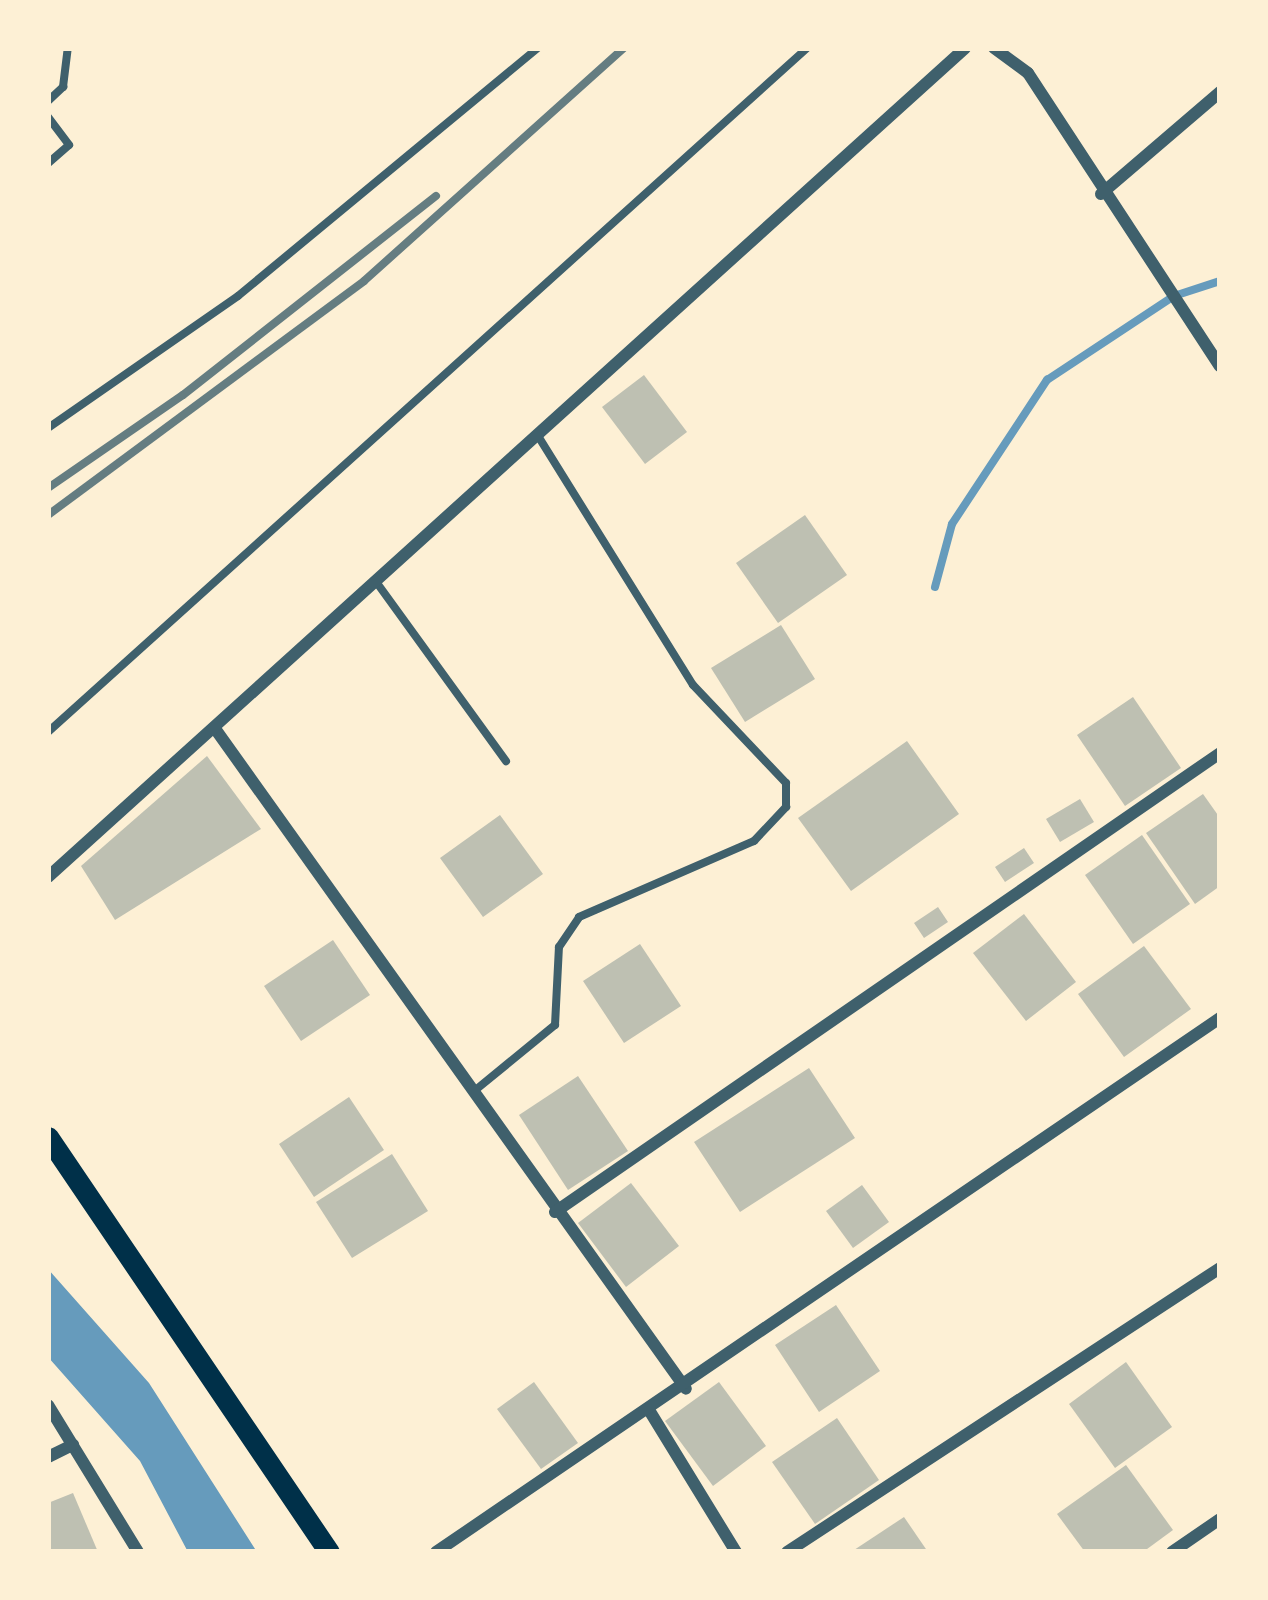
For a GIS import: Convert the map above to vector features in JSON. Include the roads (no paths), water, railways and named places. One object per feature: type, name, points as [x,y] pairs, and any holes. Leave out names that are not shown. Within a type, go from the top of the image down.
[{"type":"main road","points":[[48,1137],[328,1552]]},
{"type":"street","points":[[48,877],[216,730],[536,432],[964,48]]},
{"type":"street","points":[[994,48],[1028,73],[1101,194],[1220,365]]},
{"type":"street","points":[[1101,194],[1220,92]]},
{"type":"street","points":[[216,730],[686,1389]]},
{"type":"street","points":[[556,1212],[1220,753]]},
{"type":"street","points":[[436,1552],[686,1389],[1220,1018]]},
{"type":"street","points":[[787,1552],[1220,1268]]},
{"type":"street","points":[[48,1406],[138,1552]]},
{"type":"street","points":[[649,1410],[736,1552]]},
{"type":"street","points":[[48,1457],[73,1445]]},
{"type":"street","points":[[1172,1552],[1220,1520]]},
{"type":"lane","points":[[48,101],[63,87],[68,48]]},
{"type":"lane","points":[[48,428],[238,296],[538,48]]},
{"type":"lane","points":[[48,732],[807,48]]},
{"type":"lane","points":[[48,118],[69,146],[48,163]]},
{"type":"lane","points":[[472,1093],[555,1025],[559,947],[579,917],[754,841],[786,807],[786,784],[693,685],[536,432]]},
{"type":"lane","points":[[377,583],[506,761]]},
{"type":"water","points":[[48,1269],[149,1383],[257,1552],[188,1552],[140,1461],[48,1357]]},
{"type":"waterway","points":[[935,587],[952,524],[1047,380],[1174,296],[1220,281]]},
{"type":"railway","points":[[48,515],[364,281],[624,48]]},
{"type":"railway","points":[[48,488],[183,395],[436,196]]}]
